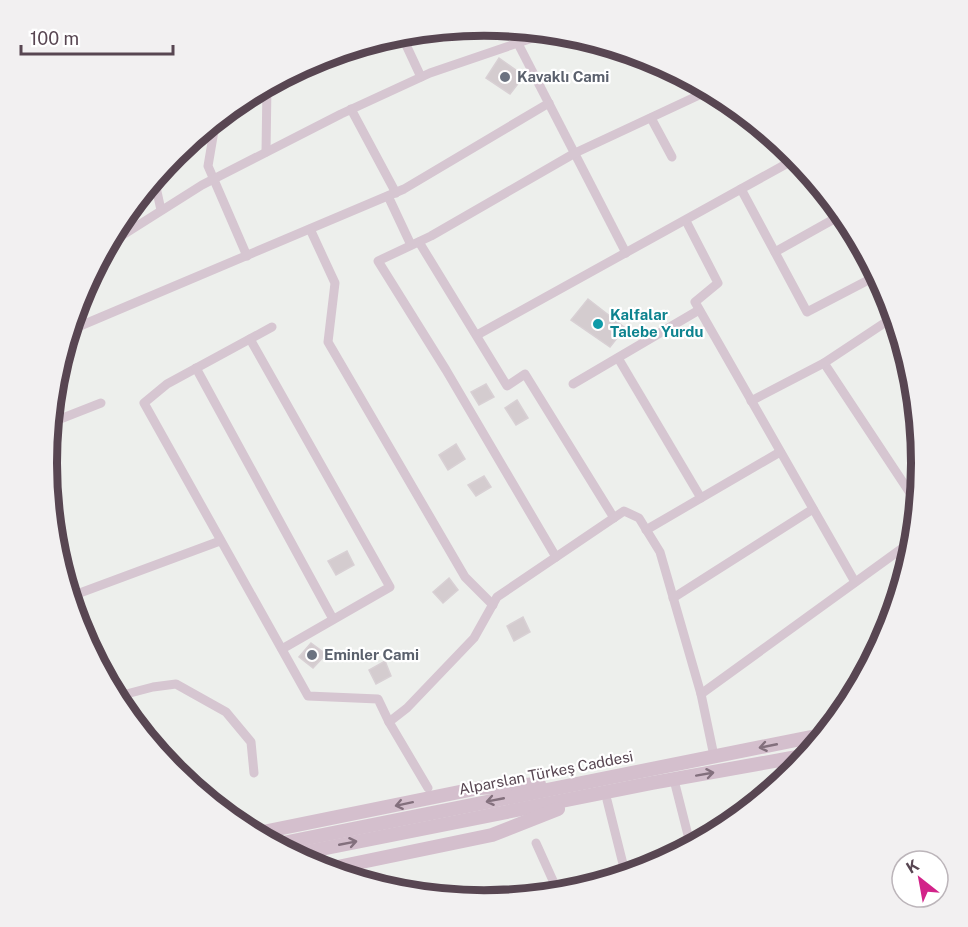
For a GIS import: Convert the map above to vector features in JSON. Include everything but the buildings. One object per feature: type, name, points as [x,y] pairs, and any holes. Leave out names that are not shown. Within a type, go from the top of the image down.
[{"type":"main road","name":"Alparslan Türkeş Caddesi","points":[[306,852],[650,777],[714,756],[812,737]]},
{"type":"main road","name":"Alparslan Türkeş Caddesi","points":[[286,843],[650,777],[674,780],[794,758]]},
{"type":"main road","points":[[266,831],[479,788],[541,784],[620,769],[650,777]]},
{"type":"main road","points":[[342,866],[492,835],[550,812],[633,793],[650,777]]},
{"type":"street","points":[[515,37],[626,253]]},
{"type":"street","points":[[124,234],[212,180],[351,109],[421,77],[530,39]]},
{"type":"street","points":[[405,43],[421,77]]},
{"type":"street","points":[[266,152],[267,95]]},
{"type":"street","points":[[556,556],[446,370],[378,261],[415,244],[575,153],[700,95]]},
{"type":"street","points":[[79,325],[392,195],[549,103]]},
{"type":"street","points":[[351,109],[415,244],[477,336],[507,386],[525,374],[614,518]]},
{"type":"street","points":[[651,118],[672,157]]},
{"type":"street","points":[[214,132],[208,166],[212,180],[247,256]]},
{"type":"street","points":[[477,336],[788,163]]},
{"type":"street","points":[[741,189],[807,312],[870,279]]},
{"type":"street","points":[[157,190],[161,210]]},
{"type":"street","points":[[775,252],[834,219]]},
{"type":"street","points":[[686,221],[718,283],[695,302],[855,582]]},
{"type":"street","points":[[310,229],[335,283],[328,342],[465,577],[493,604]]},
{"type":"street","points":[[573,384],[699,310]]},
{"type":"street","points":[[751,401],[824,363],[887,320]]},
{"type":"street","points":[[272,327],[167,384],[144,403],[308,696],[378,699],[428,788]]},
{"type":"street","points":[[250,339],[390,587],[282,650]]},
{"type":"street","points":[[618,358],[701,498]]},
{"type":"street","points":[[824,363],[911,494]]},
{"type":"street","points":[[196,368],[333,619]]},
{"type":"street","points":[[59,420],[101,403]]},
{"type":"street","points":[[646,530],[780,452]]},
{"type":"street","points":[[673,598],[813,509]]},
{"type":"street","points":[[389,722],[407,708],[474,638],[497,597],[624,512],[639,518],[660,552],[701,694],[714,756]]},
{"type":"street","points":[[77,594],[220,541]]},
{"type":"street","points":[[701,694],[903,548]]},
{"type":"street","points":[[125,694],[176,684],[226,712],[251,742],[254,773]]},
{"type":"street","points":[[674,780],[689,839]]},
{"type":"street","points":[[607,800],[624,867]]},
{"type":"street","points":[[536,843],[556,885]]},
{"type":"place","name":"Kavaklı Cami","points":[[505,77]]},
{"type":"place","name":"Kalfalar Talebe Yurdu","points":[[598,324]]},
{"type":"place","name":"Eminler Cami","points":[[312,655]]}]
